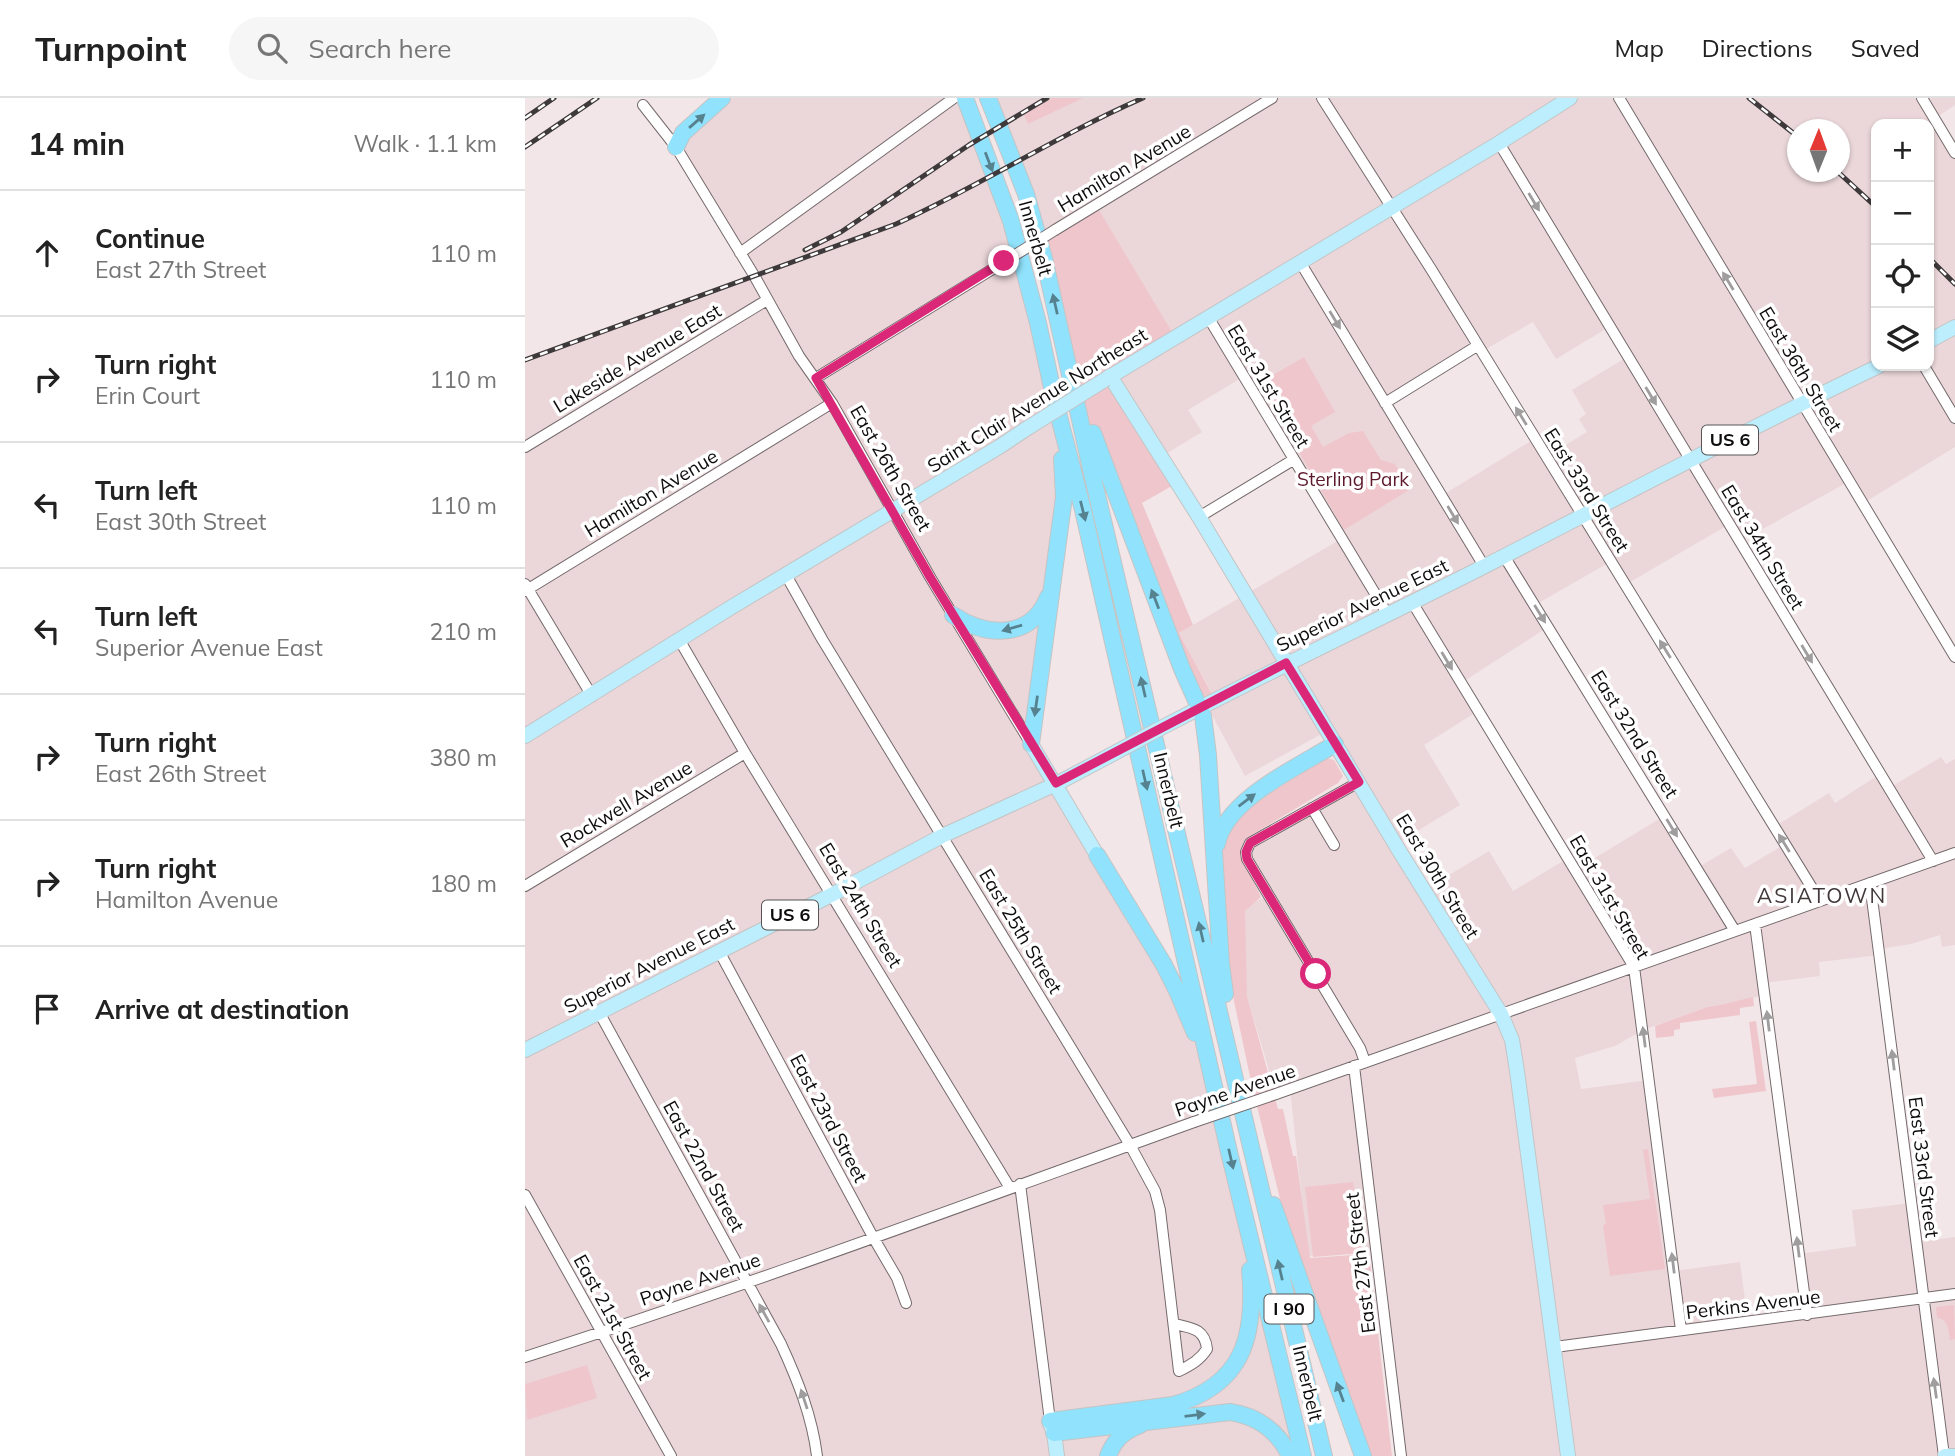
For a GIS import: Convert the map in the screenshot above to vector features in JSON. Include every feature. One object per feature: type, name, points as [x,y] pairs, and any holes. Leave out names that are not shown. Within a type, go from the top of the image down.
[{"type":"highway","points":[[676,147],[683,133],[722,98]]},
{"type":"highway","name":"Innerbelt","points":[[965,98],[1011,221],[1038,323],[1246,1222],[1303,1456]]},
{"type":"highway","name":"Innerbelt","points":[[988,98],[1026,194],[1044,258],[1093,478],[1324,1456]]},
{"type":"highway","points":[[1071,371],[1182,669],[1201,707],[1207,745],[1220,963],[1239,1094]]},
{"type":"highway","points":[[1031,744],[1064,486],[1054,397]]},
{"type":"highway","points":[[953,615],[967,624],[993,632],[1013,629],[1024,624],[1040,610],[1053,584]]},
{"type":"highway","points":[[1215,857],[1218,838],[1236,808],[1273,781],[1335,744]]},
{"type":"highway","points":[[1097,855],[1141,925],[1178,993],[1217,1097]]},
{"type":"highway","points":[[1254,1161],[1281,1228],[1363,1456]]},
{"type":"highway","points":[[1052,1427],[1190,1401],[1207,1392],[1228,1374],[1242,1352],[1251,1317],[1252,1288],[1246,1222]]},
{"type":"highway","points":[[1052,1427],[1219,1412],[1239,1413],[1258,1420],[1275,1433],[1290,1456]]},
{"type":"highway","points":[[1108,1456],[1113,1445],[1124,1433],[1153,1420]]},
{"type":"main road","name":"Saint Clair Avenue Northeast","points":[[525,736],[1108,377],[1570,98]]},
{"type":"main road","points":[[1934,338],[1955,327]]},
{"type":"main road","name":"Superior Avenue East","points":[[525,1050],[942,836],[1056,783],[1286,663],[1388,615],[1871,370]]},
{"type":"main road","name":"East 30th Street","points":[[1108,377],[1199,517],[1400,852],[1501,1014],[1511,1040],[1517,1071],[1568,1456]]},
{"type":"main road","name":"East 26th Street","points":[[1031,744],[1097,855]]},
{"type":"main road","name":"East 24th Street","points":[[1052,1427],[1057,1456]]},
{"type":"main road","points":[[1945,1456],[1955,1456]]},
{"type":"street","points":[[740,253],[954,98]]},
{"type":"street","name":"Hamilton Avenue","points":[[816,378],[1272,98]]},
{"type":"street","name":"East 33rd Street","points":[[1322,98],[1347,141],[1392,206],[1820,901]]},
{"type":"street","name":"East 36th Street","points":[[1619,98],[1955,657]]},
{"type":"street","points":[[1922,98],[1955,153]]},
{"type":"street","name":"East 26th Street","points":[[643,105],[676,147],[799,356],[832,403],[953,615],[1031,744]]},
{"type":"street","name":"East 34th Street","points":[[1499,143],[1933,861]]},
{"type":"street","points":[[1300,262],[1484,566]]},
{"type":"street","name":"Lakeside Avenue East","points":[[525,447],[768,300]]},
{"type":"street","name":"East 31st Street","points":[[1208,317],[1388,615]]},
{"type":"street","points":[[1385,403],[1477,346]]},
{"type":"street","points":[[1927,371],[1955,418]]},
{"type":"street","name":"Hamilton Avenue","points":[[526,588],[832,403]]},
{"type":"street","points":[[1199,517],[1293,460]]},
{"type":"street","name":"East 32nd Street","points":[[1504,556],[1735,931]]},
{"type":"street","name":"East 25th Street","points":[[786,575],[822,639],[1130,1145],[1155,1191],[1160,1210],[1175,1324]]},
{"type":"street","points":[[526,588],[592,696]]},
{"type":"street","name":"East 31st Street","points":[[1412,602],[1634,967],[1681,1331]]},
{"type":"street","name":"East 24th Street","points":[[680,641],[745,753],[1015,1186],[1052,1427]]},
{"type":"street","name":"Rockwell Avenue","points":[[525,886],[745,753]]},
{"type":"street","points":[[1334,845],[1312,808],[1359,782]]},
{"type":"street","name":"East 27th Street","points":[[1312,808],[1250,843],[1246,852],[1247,859],[1360,1048],[1359,1064],[1401,1456]]},
{"type":"street","name":"Payne Avenue","points":[[525,1357],[873,1237],[1955,853]]},
{"type":"street","name":"East 33rd Street","points":[[1870,883],[1945,1456]]},
{"type":"street","points":[[1755,924],[1807,1315]]},
{"type":"street","name":"East 23rd Street","points":[[719,951],[885,1255],[906,1303]]},
{"type":"street","name":"East 22nd Street","points":[[599,1012],[781,1344],[797,1377],[810,1414],[817,1456]]},
{"type":"street","name":"East 21st Street","points":[[525,1195],[671,1456]]},
{"type":"street","name":"Perkins Avenue","points":[[1555,1347],[1955,1294]]},
{"type":"shaded area","points":[[722,98],[965,98],[1003,197],[1062,456],[1031,744],[1191,1022],[1303,1456],[525,1456],[525,360],[754,277],[676,147]]},
{"type":"shaded area","points":[[988,98],[1955,98],[1955,105],[1934,119],[1955,153],[1955,447],[1862,504],[1848,482],[1739,542],[1728,525],[1625,585],[1610,562],[1535,605],[1548,627],[1461,683],[1478,711],[1424,745],[1460,805],[1396,844],[1424,890],[1489,851],[1513,891],[1568,858],[1575,870],[1664,816],[1697,868],[1731,848],[1745,868],[1785,844],[1774,827],[1829,793],[1835,803],[1880,774],[1889,788],[1941,757],[1946,764],[1955,759],[1955,945],[1942,947],[1940,935],[1911,944],[1880,949],[1880,955],[1819,962],[1820,976],[1764,983],[1765,995],[1707,1007],[1643,1030],[1615,1046],[1575,1058],[1581,1089],[1649,1080],[1674,1271],[1740,1262],[1748,1322],[1806,1315],[1799,1254],[1856,1246],[1852,1210],[1911,1203],[1919,1242],[1955,1237],[1955,1456],[1401,1456],[1375,1250],[1308,1256],[1290,1089],[1276,1094],[1247,996],[1238,912],[1268,895],[1247,859],[1250,843],[1359,782],[1327,731],[1245,776],[1206,704],[1215,699],[1179,633],[1341,539],[1243,377],[1188,410],[1202,432],[1161,457],[1039,240]],"holes":[[[1533,322],[1556,359],[1609,327],[1627,357],[1572,390],[1586,414],[1579,419],[1587,432],[1546,457],[1534,439],[1441,496],[1385,403],[1477,346],[1481,352]]]},
{"type":"green space","points":[[1052,98],[1083,98],[1028,124],[1024,115]]},
{"type":"green space","points":[[1096,205],[1175,337],[1110,376],[1177,483],[1142,503],[1193,625],[1179,633],[1215,700],[1201,707],[1071,371],[1039,240]]},
{"type":"green space","name":"Sterling Park","points":[[1304,357],[1335,412],[1311,426],[1323,447],[1349,433],[1363,431],[1381,460],[1395,464],[1409,490],[1344,530],[1259,383]]},
{"type":"green space","points":[[1323,757],[1334,760],[1343,776],[1338,783],[1245,839],[1240,850],[1261,897],[1245,911],[1247,996],[1278,1109],[1283,1109],[1293,1156],[1296,1156],[1310,1258],[1369,1254],[1392,1456],[1368,1456],[1281,1203],[1230,982],[1221,856],[1228,832],[1250,806]]},
{"type":"green space","points":[[1753,997],[1754,1006],[1740,1008],[1740,1015],[1680,1023],[1680,1029],[1674,1030],[1674,1036],[1656,1038],[1655,1026],[1707,1007]]},
{"type":"green space","points":[[1756,1021],[1766,1091],[1714,1098],[1712,1089],[1757,1084],[1749,1022]]},
{"type":"green space","points":[[1648,1149],[1665,1269],[1610,1276],[1603,1205],[1650,1199],[1643,1150]]},
{"type":"green space","points":[[1353,1182],[1364,1253],[1313,1257],[1305,1187]]},
{"type":"green space","points":[[1954,1305],[1955,1339],[1950,1340],[1946,1323],[1937,1318],[1936,1307]]},
{"type":"green space","points":[[587,1365],[597,1398],[527,1420],[525,1384]]},
{"type":"railway","points":[[525,118],[554,98]]},
{"type":"railway","points":[[525,147],[597,98]]},
{"type":"railway","points":[[805,250],[841,232],[969,145],[1047,98]]},
{"type":"railway","points":[[525,360],[896,224],[1143,98]]},
{"type":"railway","points":[[1749,98],[1787,128]]},
{"type":"railway","points":[[1849,182],[1871,202]]},
{"type":"railway","points":[[1934,263],[1955,284]]},
{"type":"district","name":"ASIATOWN","points":[[1822,896]]},
{"type":"route","points":[[1004,261],[816,378],[930,577],[1056,783],[1286,663],[1359,782],[1250,843],[1246,852],[1247,859],[1316,974]]}]
